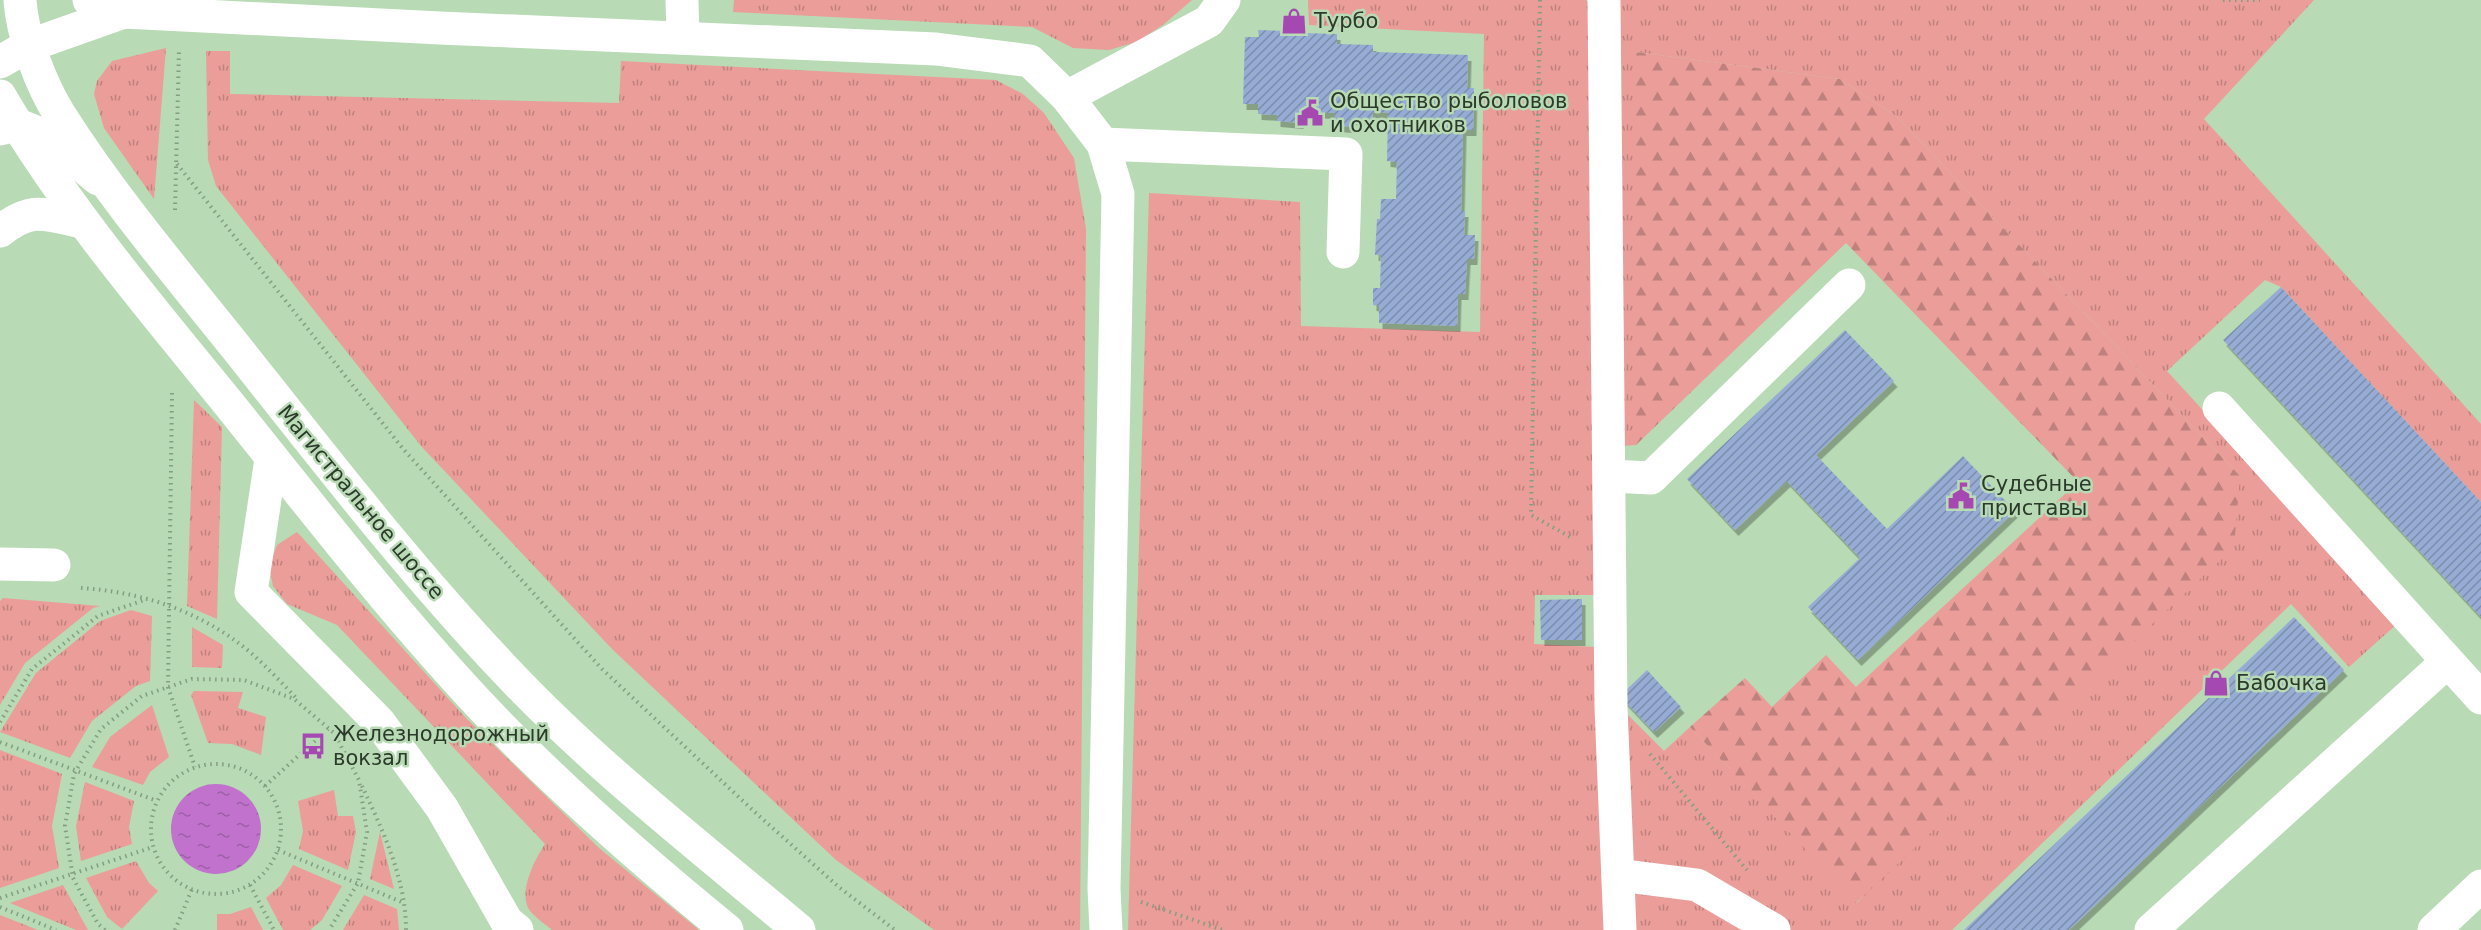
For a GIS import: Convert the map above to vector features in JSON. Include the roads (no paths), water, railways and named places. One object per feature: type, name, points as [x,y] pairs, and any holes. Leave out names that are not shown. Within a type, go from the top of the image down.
[{"type":"main road","points":[[0,11],[3,0]]},
{"type":"main road","name":"Магистральное шоссе","points":[[20,0],[21,18],[14,54],[116,194],[304,434],[407,559],[508,673],[580,743],[799,930]]},
{"type":"main road","points":[[88,0],[124,12],[936,49],[1029,61],[1067,97],[1103,144],[1118,194],[1104,889],[1106,930]]},
{"type":"main road","points":[[682,0],[683,38]]},
{"type":"main road","points":[[1067,97],[1209,21],[1224,0]]},
{"type":"main road","points":[[1604,0],[1611,707],[1620,930]]},
{"type":"main road","points":[[14,54],[124,12]]},
{"type":"main road","name":"Магистральное шоссе","points":[[0,96],[9,127],[35,155],[82,222],[378,589],[480,705],[573,798],[727,930]]},
{"type":"main road","points":[[9,127],[43,137],[66,152],[116,194]]},
{"type":"main road","points":[[1103,144],[1346,154],[1343,252]]},
{"type":"main road","points":[[0,231],[18,217],[34,213],[82,222]]},
{"type":"main road","points":[[1610,476],[1651,478],[1849,285]]},
{"type":"main road","points":[[2219,408],[2481,698]]},
{"type":"main road","points":[[304,434],[271,459],[251,592],[379,722],[442,808],[507,922],[517,930]]},
{"type":"main road","points":[[0,564],[62,576]]},
{"type":"main road","points":[[2151,930],[2447,662]]},
{"type":"main road","points":[[1618,875],[1697,885],[1774,930]]},
{"type":"main road","points":[[2434,930],[2481,886]]},
{"type":"water","points":[[216,784],[233,788],[248,797],[257,812],[261,829],[257,846],[248,861],[233,870],[216,874],[199,870],[184,861],[175,846],[171,829],[175,812],[184,797],[199,788]]},
{"type":"place","name":"Турбо","points":[[1294,21]]},
{"type":"place","name":"Общество рыболовов и охотников","points":[[1310,113]]},
{"type":"place","name":"Судебные приставы","points":[[1961,496]]},
{"type":"place","name":"Бабочка","points":[[2216,683]]},
{"type":"place","name":"Железнодорожный вокзал","points":[[313,746]]}]
